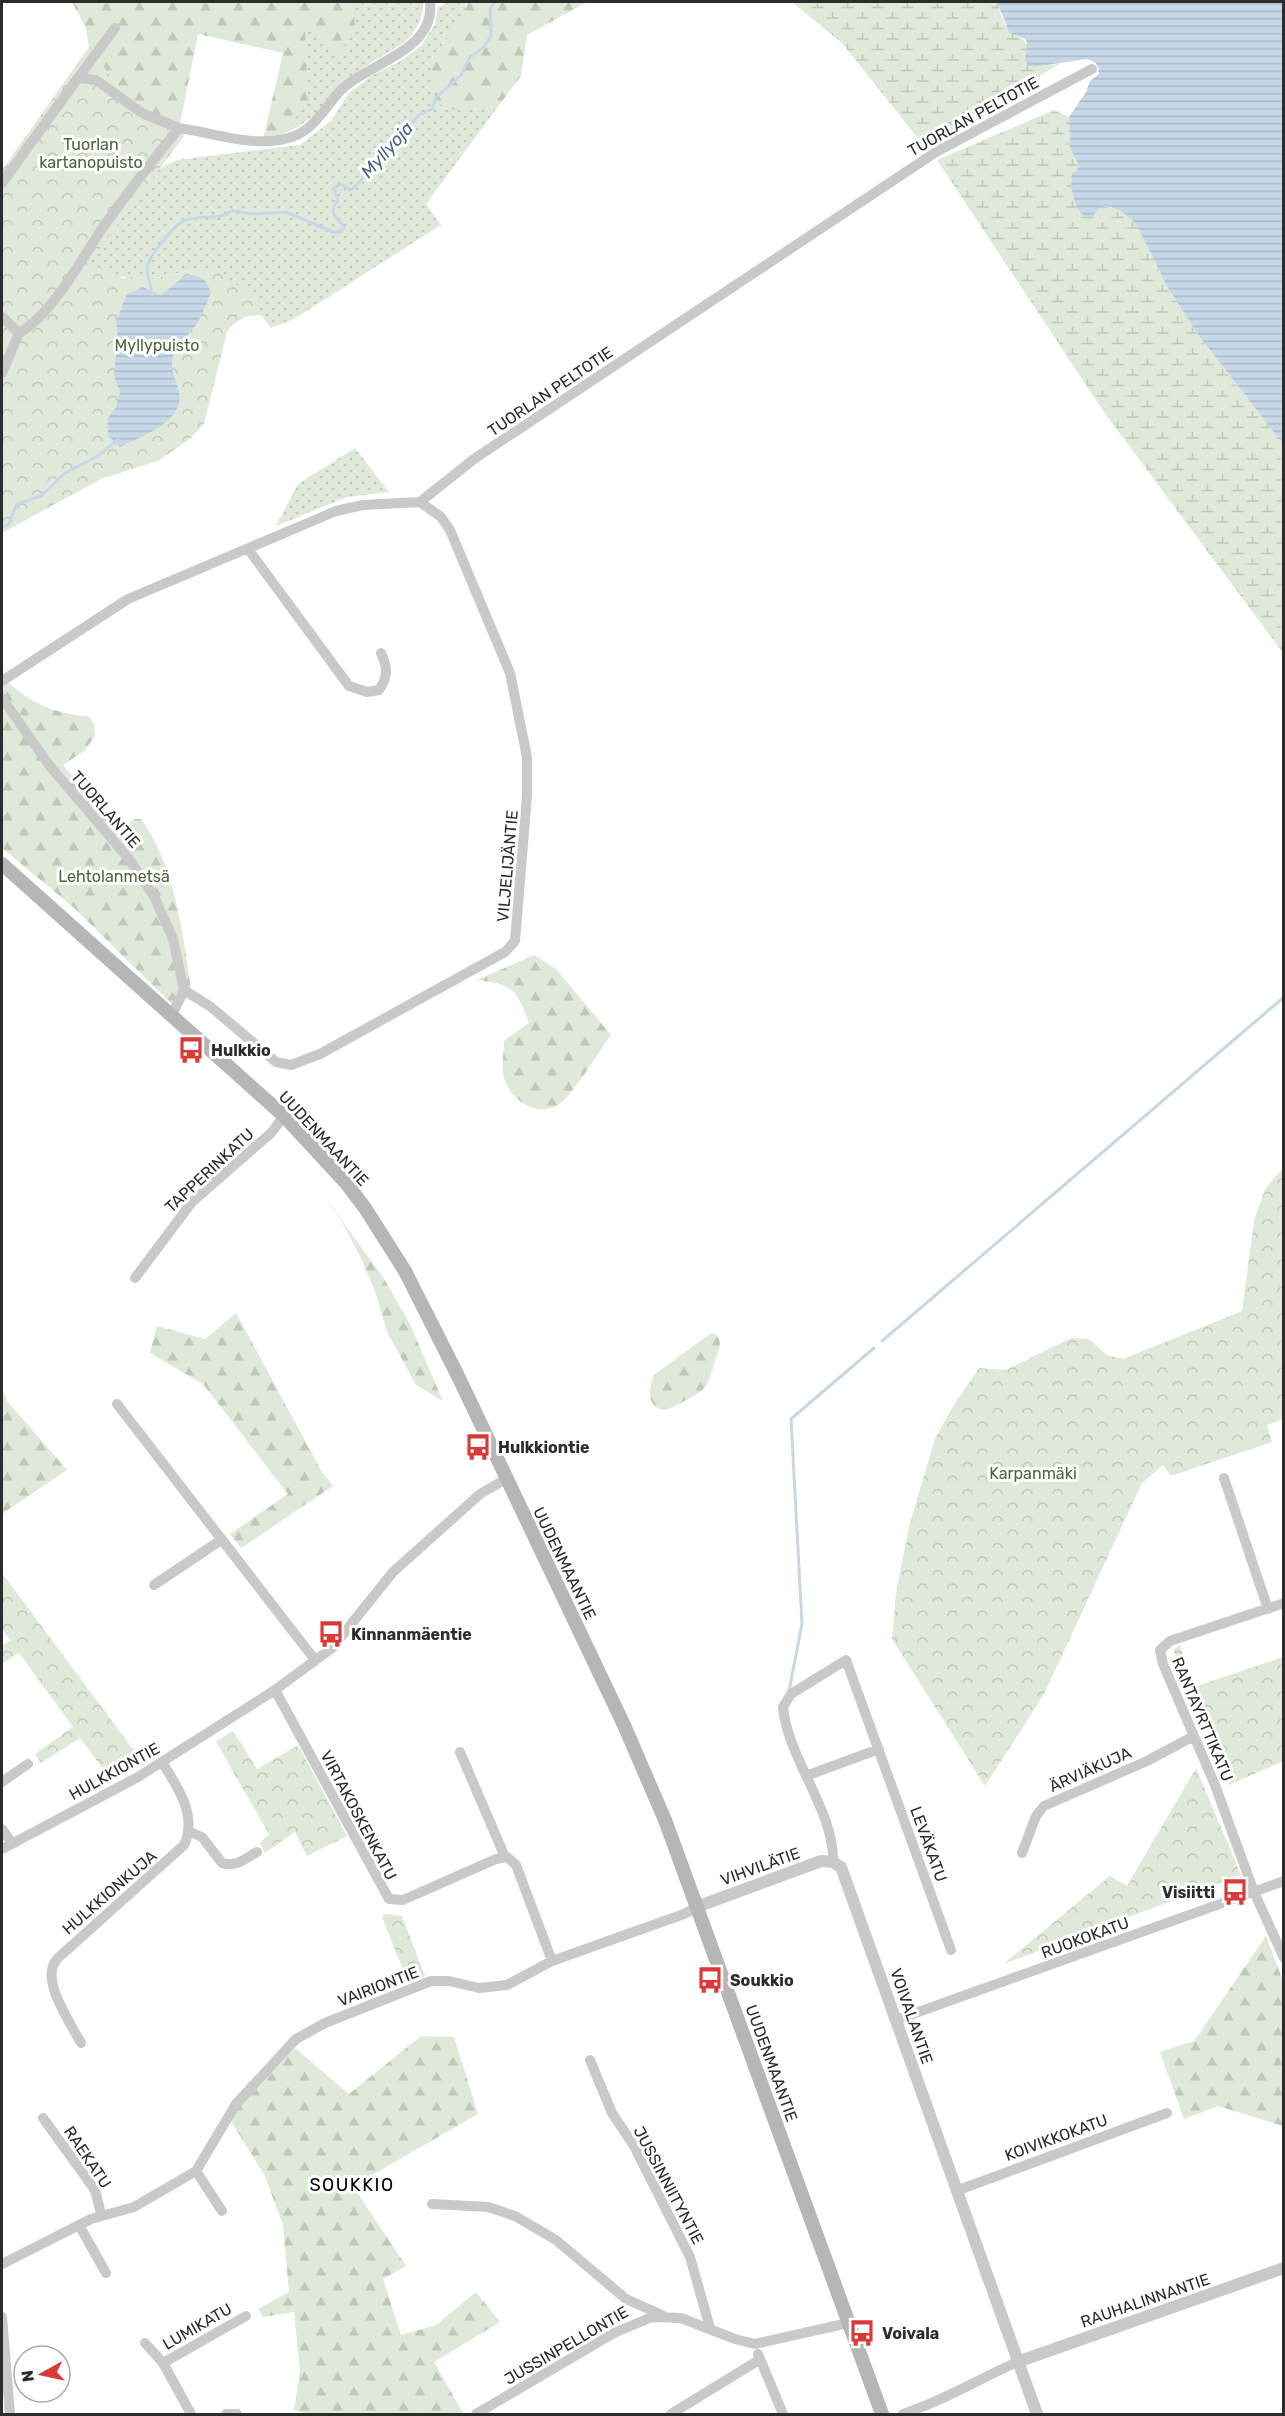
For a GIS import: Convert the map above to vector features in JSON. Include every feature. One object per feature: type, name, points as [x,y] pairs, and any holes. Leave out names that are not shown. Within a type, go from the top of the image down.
[{"type":"main road","name":"UUDENMAANTIE","points":[[2,864],[284,1116],[346,1183],[387,1242],[435,1330],[624,1725],[699,1906],[882,2415]]},
{"type":"street","points":[[78,78],[96,80],[142,113],[179,128],[267,142],[293,137],[314,124],[342,90],[398,56],[419,38],[431,11],[430,2]]},
{"type":"street","points":[[2,183],[115,28]]},
{"type":"street","name":"TUORLAN PELTOTIE","points":[[420,502],[474,459],[936,152],[1092,69]]},
{"type":"street","points":[[2,373],[19,333],[32,326],[61,289],[149,164],[179,128]]},
{"type":"street","points":[[2,317],[19,333]]},
{"type":"street","points":[[2,681],[128,599],[336,511],[375,504],[420,502]]},
{"type":"street","name":"VILJELIJÄNTIE","points":[[184,990],[211,1007],[264,1054],[276,1062],[291,1065],[330,1049],[505,952],[515,941],[527,795],[527,757],[519,712],[510,673],[450,530],[441,517],[420,502]]},
{"type":"street","points":[[248,549],[349,686],[368,692],[379,690],[387,674],[381,653]]},
{"type":"street","name":"TUORLANTIE","points":[[2,698],[49,765],[144,878],[172,939],[184,990]]},
{"type":"street","points":[[172,1015],[184,990]]},
{"type":"street","name":"TAPPERINKATU","points":[[135,1278],[192,1202],[271,1133],[284,1116]]},
{"type":"street","points":[[117,1404],[315,1660]]},
{"type":"street","points":[[1224,1478],[1268,1609]]},
{"type":"street","name":"HULKKIONTIE","points":[[2,1849],[162,1762],[275,1690],[332,1648],[393,1572],[480,1494],[506,1479]]},
{"type":"street","points":[[154,1585],[221,1540]]},
{"type":"street","name":"RANTAYRTTIKATU","points":[[1284,1603],[1162,1646],[1161,1659],[1243,1855],[1254,1892],[1284,1958]]},
{"type":"street","name":"LEVÄKATU","points":[[846,1660],[951,1950]]},
{"type":"street","name":"VOIVALANTIE","points":[[846,1660],[791,1694],[784,1702],[785,1719],[834,1845],[833,1862],[841,1868],[845,1876],[1037,2415]]},
{"type":"street","name":"VIRTAKOSKENKATU","points":[[275,1690],[389,1899],[403,1900],[505,1857]]},
{"type":"street","name":"ÄRVIÄKUJA","points":[[1022,1852],[1036,1816],[1044,1806],[1147,1761],[1194,1736]]},
{"type":"street","points":[[806,1776],[879,1749]]},
{"type":"street","points":[[460,1752],[505,1857],[516,1865],[552,1961]]},
{"type":"street","points":[[162,1762],[182,1796],[188,1831],[202,1837],[218,1859],[227,1865],[257,1852]]},
{"type":"street","points":[[2,1782],[28,1764]]},
{"type":"street","points":[[2,1829],[12,1843]]},
{"type":"street","name":"HULKKIONKUJA","points":[[81,2043],[51,1984],[49,1977],[52,1963],[179,1851],[188,1831]]},
{"type":"street","name":"VIHVILÄTIE","points":[[699,1906],[821,1862],[833,1862]]},
{"type":"street","name":"RUOKOKATU","points":[[896,2019],[1284,1881]]},
{"type":"street","name":"VAIRIONTIE","points":[[196,2171],[236,2104],[286,2047],[305,2033],[421,1984],[449,1981],[479,1988],[498,1987],[526,1976],[552,1961],[684,1914],[699,1906]]},
{"type":"street","name":"JUSSINNIITYNTIE","points":[[590,2060],[612,2113],[634,2146],[690,2257],[710,2328]]},
{"type":"street","name":"KOIVIKKOKATU","points":[[956,2191],[1167,2113]]},
{"type":"street","name":"RAEKATU","points":[[43,2118],[95,2190],[101,2214]]},
{"type":"street","points":[[2,2264],[101,2214],[134,2206],[196,2171],[222,2211]]},
{"type":"street","points":[[432,2204],[488,2207],[516,2216],[556,2240],[626,2299],[662,2316]]},
{"type":"street","points":[[79,2225],[106,2273]]},
{"type":"street","name":"RAUHALINNANTIE","points":[[1017,2362],[1284,2268]]},
{"type":"street","name":"LUMIKATU","points":[[163,2363],[246,2316]]},
{"type":"street","name":"JUSSINPELLONTIE","points":[[476,2415],[624,2327],[662,2316],[681,2318],[735,2339],[755,2344],[848,2323]]},
{"type":"street","points":[[2,2317],[10,2415]]},
{"type":"street","name":"LUMIKATU","points":[[145,2343],[163,2363],[191,2415]]},
{"type":"street","points":[[755,2344],[759,2360],[783,2415]]},
{"type":"street","points":[[670,2415],[759,2360]]},
{"type":"street","points":[[903,2415],[941,2402],[964,2386],[1017,2362]]},
{"type":"street","points":[[226,2415],[237,2415]]},
{"type":"green space","points":[[72,2],[351,2],[356,28],[340,53],[305,24],[308,101],[287,130],[276,137],[263,139],[283,53],[198,34],[180,123],[143,109],[127,99],[89,47],[86,28]]},
{"type":"green space","points":[[351,2],[423,2],[423,7],[417,26],[408,39],[358,72],[304,123],[276,137],[308,101],[304,23],[356,28]]},
{"type":"green space","points":[[449,2],[466,2],[464,14],[432,58],[474,110],[500,104],[426,204],[441,225],[294,319],[271,328],[261,315],[255,297],[194,270],[154,278],[103,276],[79,265],[159,169],[177,160],[300,145],[331,121],[348,94],[372,75],[401,61],[421,46],[435,24],[438,7]]},
{"type":"green space","points":[[468,2],[587,2],[527,35],[521,76],[500,104],[472,110],[452,109],[443,106],[433,91],[432,58],[456,28]]},
{"type":"green space","points":[[792,2],[997,2],[1004,24],[1028,44],[1034,67],[1059,64],[925,147],[842,43]]},
{"type":"green space","points":[[89,47],[127,99],[143,109],[180,123],[184,136],[89,263],[124,279],[126,277],[154,278],[194,270],[215,270],[255,297],[261,315],[242,319],[227,332],[204,424],[191,438],[160,460],[101,479],[2,533],[2,170]]},
{"type":"green space","points":[[1054,110],[1069,117],[1070,148],[1078,165],[1071,179],[1073,188],[1097,212],[1101,207],[1108,206],[1122,212],[1136,224],[1168,288],[1199,336],[1283,444],[1283,653],[1104,412],[937,160]]},
{"type":"green space","points":[[355,448],[389,492],[347,497],[276,526],[298,484]]},
{"type":"green space","name":"Lehtolanmetsä","points":[[5,680],[25,696],[44,706],[64,713],[89,717],[94,724],[95,736],[85,750],[63,765],[117,825],[125,825],[134,819],[141,819],[163,860],[177,904],[192,996],[184,990],[175,1007],[74,908],[2,848],[2,681]]},
{"type":"green space","points":[[534,955],[556,969],[611,1035],[565,1099],[557,1106],[548,1109],[538,1109],[521,1102],[508,1087],[504,1078],[504,1041],[529,1023],[520,1002],[512,990],[506,986],[477,980]]},
{"type":"green space","name":"Karpanmäki","points":[[1283,1168],[1283,1419],[1267,1425],[1272,1442],[1171,1476],[1163,1465],[1142,1483],[1044,1694],[985,1786],[892,1639],[896,1592],[909,1527],[935,1438],[979,1368],[1006,1370],[1071,1338],[1089,1339],[1107,1355],[1123,1359],[1242,1311],[1254,1221],[1265,1189]]},
{"type":"green space","points":[[320,1191],[383,1277],[410,1324],[443,1401],[416,1385],[387,1332],[376,1294],[361,1258],[343,1224]]},
{"type":"green space","points":[[236,1313],[322,1472],[333,1486],[241,1548],[230,1534],[288,1494],[203,1384],[150,1353],[157,1326],[205,1339]]},
{"type":"green space","points":[[711,1333],[717,1335],[720,1345],[706,1385],[697,1394],[671,1408],[663,1410],[657,1408],[650,1395],[655,1374]]},
{"type":"green space","points":[[2,1389],[8,1402],[67,1470],[2,1514]]},
{"type":"green space","points":[[2,1573],[144,1764],[112,1781],[80,1738],[41,1763],[35,1754],[73,1727],[19,1653],[2,1664],[2,1646],[10,1640],[2,1629]]},
{"type":"green space","points":[[1180,1645],[1194,1687],[1283,1657],[1283,1761],[1229,1785],[1219,1754],[1173,1650]]},
{"type":"green space","points":[[233,1731],[257,1769],[298,1745],[347,1836],[307,1856],[295,1832],[265,1853],[260,1843],[269,1834],[216,1742]]},
{"type":"green space","points":[[1196,1768],[1241,1875],[1003,1964],[1110,1876],[1127,1886]]},
{"type":"green space","points":[[386,1914],[402,1916],[425,1976],[408,1982],[382,1917]]},
{"type":"green space","points":[[1266,1936],[1283,1981],[1283,2126],[1218,2106],[1184,2119],[1160,2052],[1194,2041]]},
{"type":"green space","points":[[421,2036],[454,2037],[478,2114],[353,2186],[406,2266],[383,2279],[401,2335],[436,2325],[476,2292],[500,2322],[434,2362],[463,2413],[461,2414],[308,2414],[294,2410],[300,2371],[294,2312],[263,2317],[258,2309],[289,2292],[283,2225],[265,2176],[232,2123],[234,2113],[295,2048],[349,2094]]},
{"type":"water","points":[[997,2],[1283,2],[1283,444],[1199,336],[1168,288],[1136,224],[1122,212],[1108,206],[1101,207],[1092,217],[1084,217],[1078,208],[1071,184],[1072,173],[1077,171],[1078,164],[1070,148],[1069,117],[1086,92],[1090,81],[1099,74],[1097,65],[1086,59],[1034,67],[1028,65],[1025,59],[1028,44],[1025,39],[1009,32]]},
{"type":"water","points":[[186,275],[203,279],[211,293],[198,322],[179,344],[173,356],[172,370],[179,391],[179,402],[169,419],[160,427],[120,447],[108,436],[108,418],[116,407],[120,392],[114,376],[118,337],[116,322],[127,294],[144,288],[161,295]]},
{"type":"waterway","name":"Myllyoja","points":[[152,295],[147,271],[148,263],[168,235],[184,221],[221,216],[233,211],[252,214],[286,212],[333,232],[341,232],[344,227],[333,213],[338,200],[334,187],[341,184],[350,190],[353,188],[371,171],[419,115],[432,109],[436,98],[461,75],[470,57],[483,48],[491,36],[490,9],[495,2]]},
{"type":"waterway","points":[[2,527],[8,525],[17,504],[41,496],[65,473],[98,456],[118,440]]},
{"type":"waterway","points":[[882,1341],[1284,997]]},
{"type":"waterway","points":[[789,1691],[802,1624],[791,1419],[874,1348]]},
{"type":"place","name":"Hulkkio","points":[[191,1050]]},
{"type":"place","name":"Hulkkiontie","points":[[478,1447]]},
{"type":"place","name":"Kinnanmäentie","points":[[331,1634]]},
{"type":"place","name":"Visiitti","points":[[1235,1892]]},
{"type":"place","name":"Soukkio","points":[[710,1980]]},
{"type":"place","name":"Voivala","points":[[862,2333]]},
{"type":"district","name":"SOUKKIO","points":[[352,2185]]},
{"type":"park label","name":"Tuorlan kartanopuisto","points":[[91,153]]},
{"type":"park label","name":"Myllypuisto","points":[[157,345]]}]
